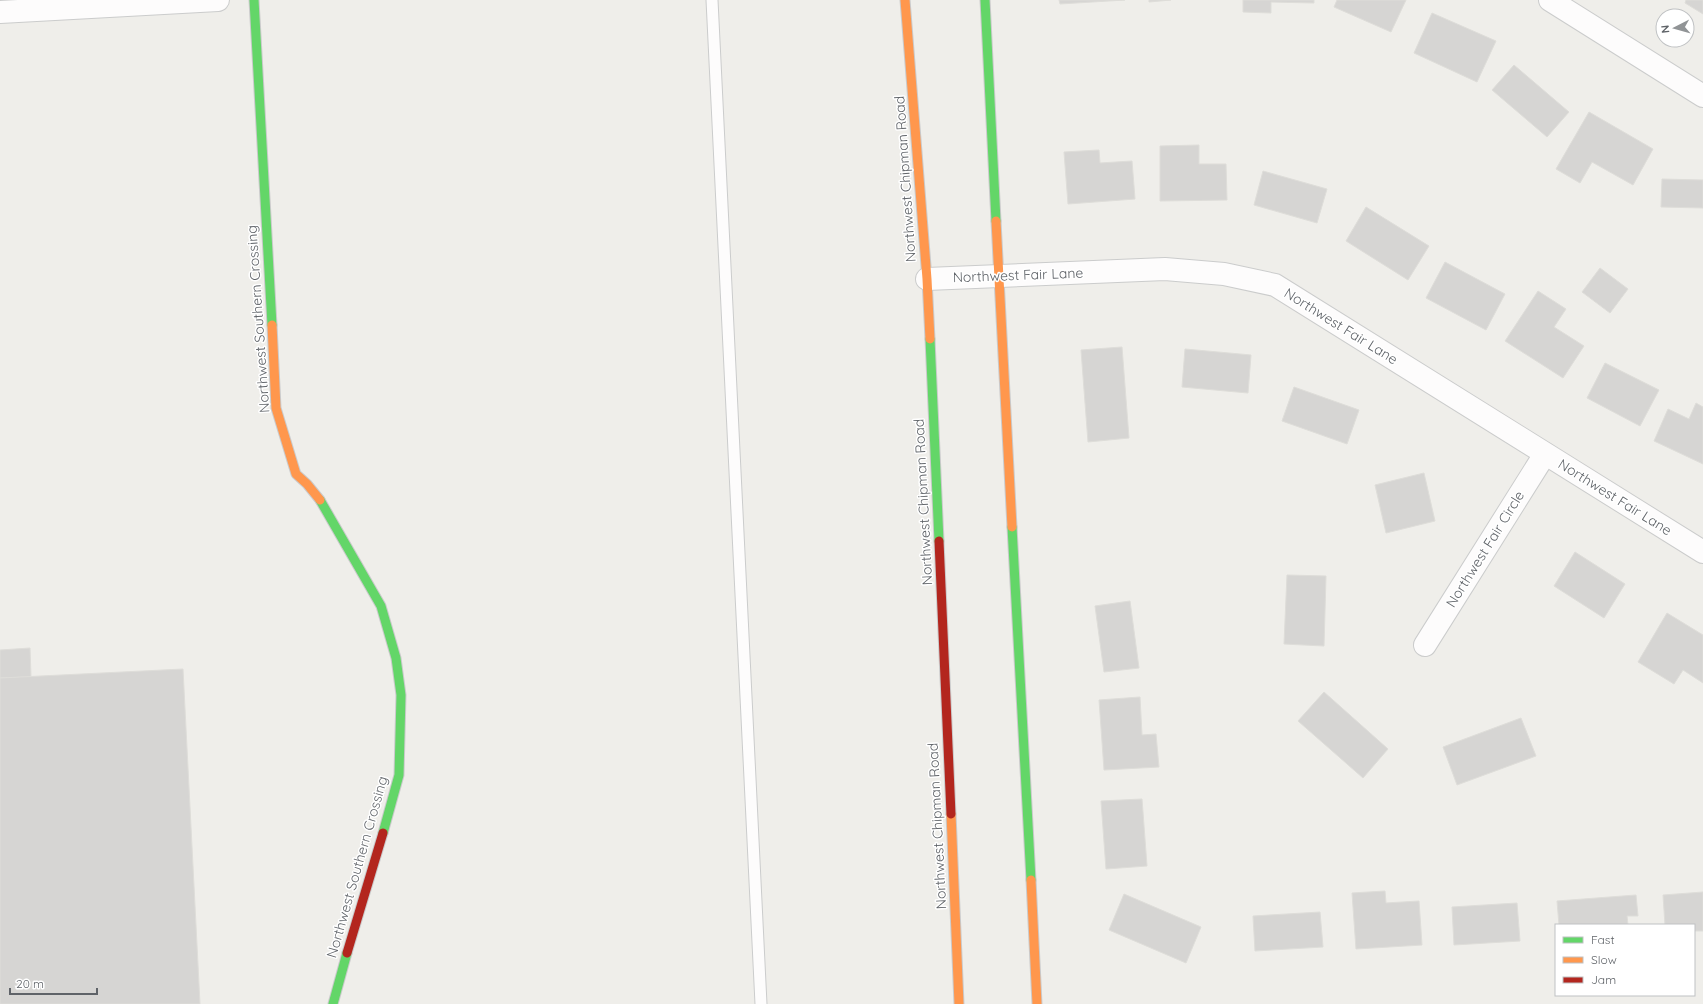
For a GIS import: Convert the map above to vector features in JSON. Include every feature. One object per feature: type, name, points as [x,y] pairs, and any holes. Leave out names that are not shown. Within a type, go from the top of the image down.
[{"type":"main road","name":"Northwest Southern Crossing","points":[[254,0],[276,408],[296,474],[307,484],[321,501],[381,606],[396,658],[401,695],[399,775],[377,856],[352,932],[333,1004]]},
{"type":"main road","name":"Northwest Chipman Road","points":[[905,0],[927,279],[959,1004]]},
{"type":"main road","points":[[985,0],[1037,1004]]},
{"type":"street","points":[[0,12],[100,3],[218,0]]},
{"type":"street","points":[[1550,0],[1703,96]]},
{"type":"street","name":"Northwest Fair Lane","points":[[927,279],[1164,269],[1224,274],[1275,284],[1703,552]]},
{"type":"street","name":"Northwest Fair Circle","points":[[1425,645],[1546,454]]},
{"type":"lane","points":[[712,0],[761,1004]]},
{"type":"building","points":[[1059,0],[1125,0],[1060,4]]},
{"type":"building","points":[[1149,0],[1171,0],[1149,2]]},
{"type":"building","points":[[1243,0],[1314,0],[1314,3],[1271,2],[1271,13],[1243,12]]},
{"type":"building","points":[[1337,0],[1406,0],[1391,32],[1334,7]]},
{"type":"building","points":[[1686,0],[1703,0],[1703,14],[1695,8],[1685,3]]},
{"type":"building","points":[[1432,13],[1496,41],[1477,82],[1414,53]]},
{"type":"building","points":[[1514,65],[1569,112],[1547,137],[1492,90]]},
{"type":"building","points":[[1589,112],[1653,149],[1633,185],[1592,162],[1580,183],[1556,169]]},
{"type":"building","points":[[1199,145],[1199,164],[1226,164],[1227,200],[1160,201],[1160,146]]},
{"type":"building","points":[[1099,150],[1100,163],[1132,161],[1135,199],[1068,204],[1064,152]]},
{"type":"building","points":[[1263,171],[1327,189],[1317,223],[1254,205]]},
{"type":"building","points":[[1662,179],[1703,180],[1703,208],[1661,207]]},
{"type":"building","points":[[1366,207],[1429,246],[1408,280],[1346,241]]},
{"type":"building","points":[[1445,262],[1505,294],[1486,330],[1426,298]]},
{"type":"building","points":[[1600,268],[1628,289],[1610,313],[1582,292]]},
{"type":"building","points":[[1538,291],[1566,309],[1554,327],[1584,346],[1563,378],[1505,341]]},
{"type":"building","points":[[1122,347],[1129,438],[1088,442],[1081,350]]},
{"type":"building","points":[[1185,349],[1251,355],[1248,393],[1182,387]]},
{"type":"building","points":[[1605,363],[1659,390],[1640,426],[1587,398]]},
{"type":"building","points":[[1294,387],[1359,410],[1347,444],[1282,421]]},
{"type":"building","points":[[1696,403],[1703,407],[1703,464],[1654,441],[1668,409],[1689,419]]},
{"type":"building","points":[[1424,473],[1435,521],[1386,533],[1375,485]]},
{"type":"building","points":[[1575,552],[1625,584],[1604,618],[1554,586]]},
{"type":"building","points":[[1287,575],[1326,576],[1324,646],[1284,644]]},
{"type":"building","points":[[1130,601],[1139,668],[1104,672],[1095,606]]},
{"type":"building","points":[[1667,613],[1703,635],[1703,683],[1683,670],[1674,684],[1638,662]]},
{"type":"building","points":[[30,648],[31,677],[0,678],[0,650]]},
{"type":"building","points":[[183,669],[200,1004],[0,1004],[0,678]]},
{"type":"building","points":[[1324,692],[1388,749],[1363,778],[1298,721]]},
{"type":"building","points":[[1140,697],[1142,735],[1156,734],[1159,767],[1104,770],[1099,700]]},
{"type":"building","points":[[1521,718],[1536,756],[1457,785],[1443,747]]},
{"type":"building","points":[[1142,799],[1147,866],[1106,869],[1101,801]]},
{"type":"building","points":[[1385,891],[1386,903],[1419,901],[1422,945],[1356,949],[1352,893]]},
{"type":"building","points":[[1703,892],[1703,931],[1695,931],[1695,924],[1665,924],[1663,895]]},
{"type":"building","points":[[1124,894],[1201,927],[1186,963],[1109,930]]},
{"type":"building","points":[[1636,895],[1638,916],[1627,916],[1628,924],[1559,924],[1557,901]]},
{"type":"building","points":[[1517,903],[1520,941],[1454,945],[1452,907]]},
{"type":"building","points":[[1320,912],[1323,947],[1255,951],[1253,916]]},
{"type":"traffic: fast","points":[[254,0],[272,325]]},
{"type":"traffic: fast","points":[[985,0],[996,221]]},
{"type":"traffic: fast","points":[[930,339],[939,541]]},
{"type":"traffic: fast","points":[[320,500],[381,606],[396,658],[401,695],[399,775],[383,833]]},
{"type":"traffic: fast","points":[[1012,527],[1031,880]]},
{"type":"traffic: fast","points":[[333,1004],[347,953]]},
{"type":"traffic: slow","points":[[905,0],[927,279],[930,339]]},
{"type":"traffic: slow","points":[[996,221],[1012,527]]},
{"type":"traffic: slow","points":[[272,325],[276,408],[296,474],[307,484],[320,500]]},
{"type":"traffic: slow","points":[[951,814],[959,1004]]},
{"type":"traffic: slow","points":[[1031,880],[1037,1004]]},
{"type":"traffic: jam","points":[[939,541],[951,814]]},
{"type":"traffic: jam","points":[[347,953],[383,833]]}]
